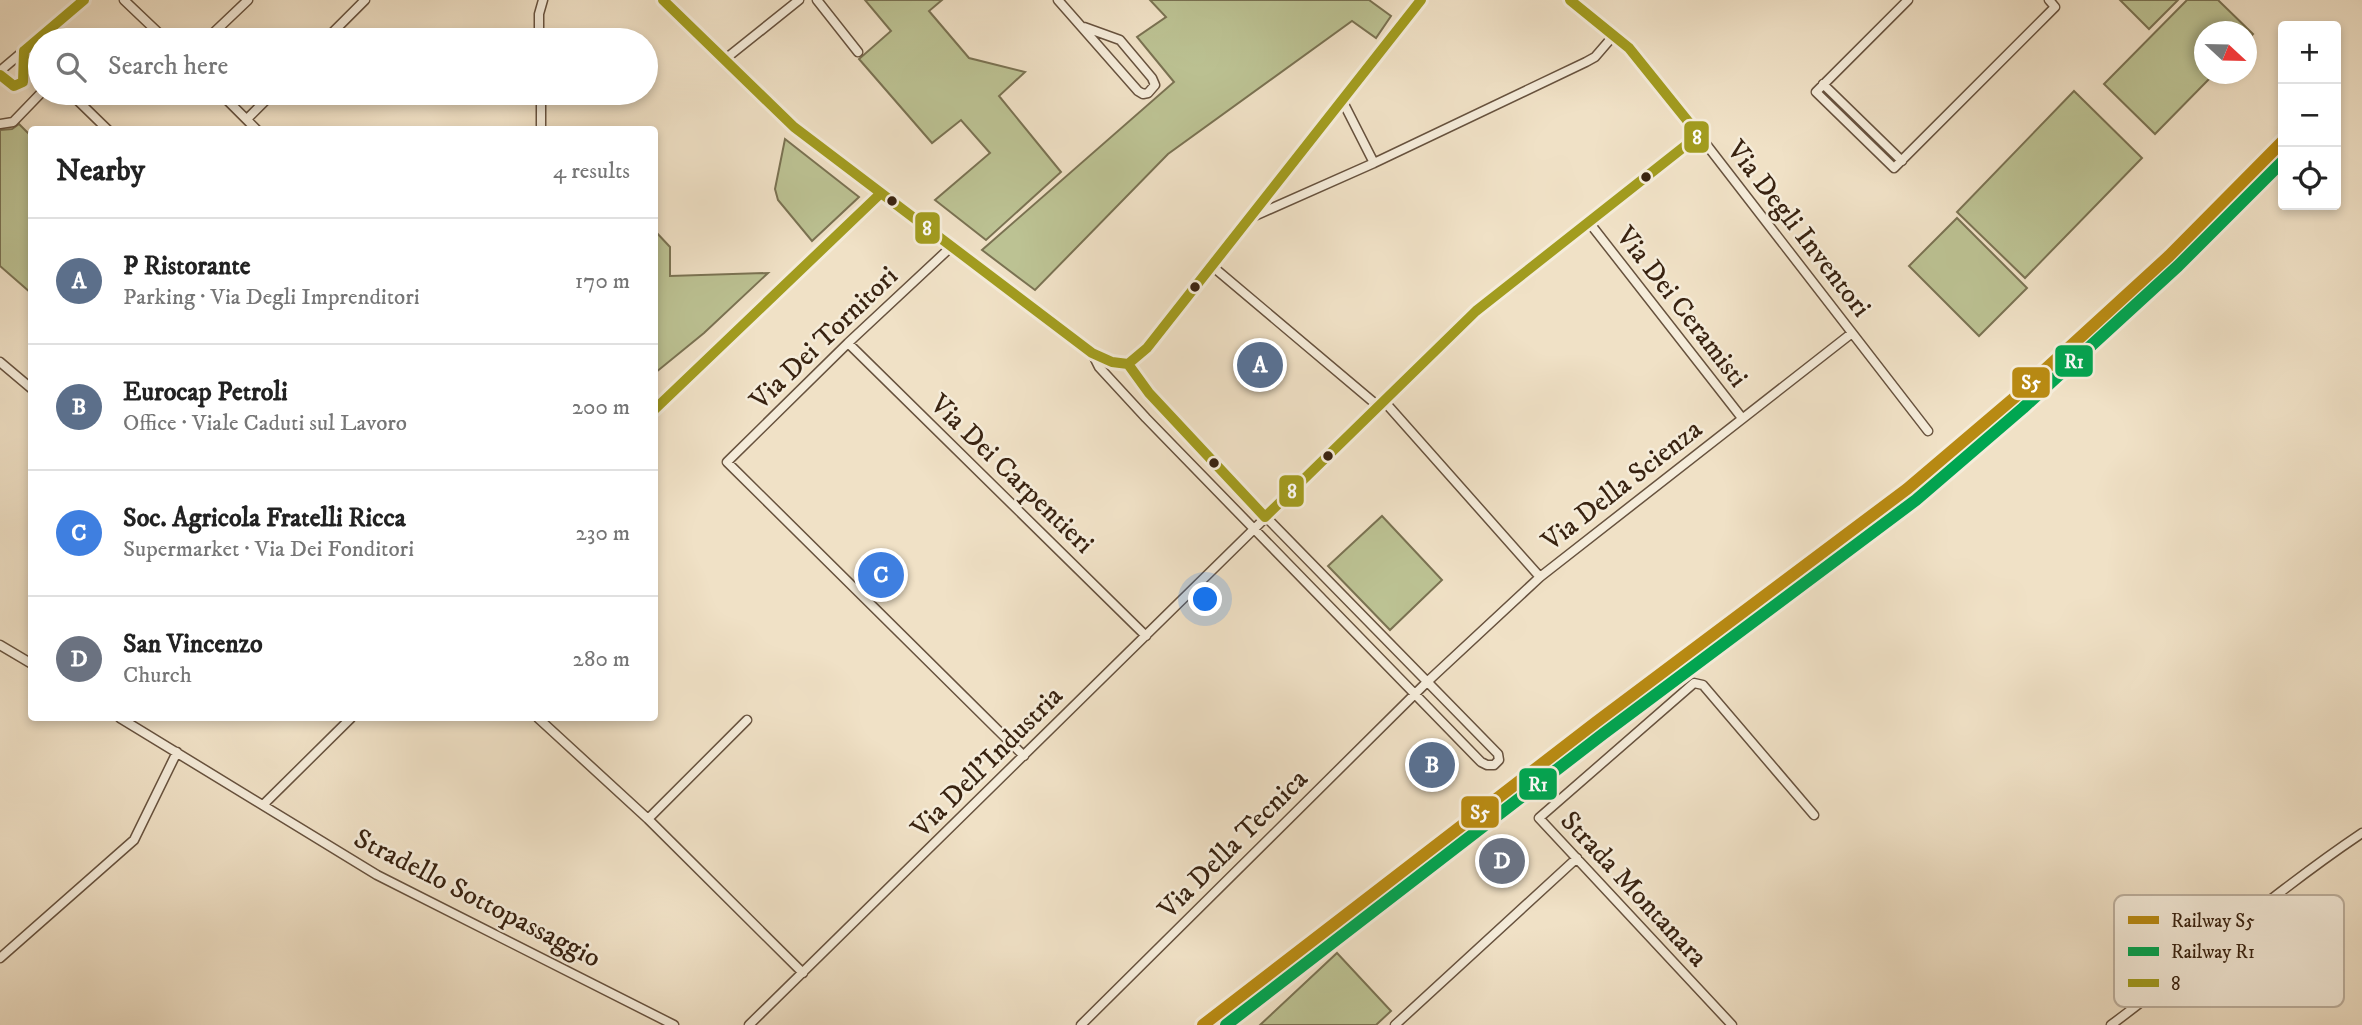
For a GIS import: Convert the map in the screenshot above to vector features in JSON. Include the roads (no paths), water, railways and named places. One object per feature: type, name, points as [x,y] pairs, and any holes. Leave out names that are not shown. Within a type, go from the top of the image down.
[{"type":"street","points":[[51,28],[84,0]]},
{"type":"street","points":[[124,0],[153,28]]},
{"type":"street","points":[[219,28],[248,0]]},
{"type":"street","points":[[337,28],[365,0]]},
{"type":"street","points":[[538,28],[538,15],[543,0]]},
{"type":"street","points":[[663,0],[794,127],[1093,353],[1112,362],[1128,364],[1147,348],[1421,0]]},
{"type":"street","points":[[724,60],[799,0]]},
{"type":"street","points":[[817,0],[858,51]]},
{"type":"street","points":[[1058,0],[1138,91],[1143,94],[1152,89],[1155,85],[1152,78],[1120,40],[1084,27]]},
{"type":"street","name":"Via Degli Inventori","points":[[1570,0],[1629,48],[1928,431]]},
{"type":"street","points":[[1908,0],[1816,92],[1894,168],[2055,7],[2049,0]]},
{"type":"street","points":[[1250,218],[1374,163],[1586,62],[1595,57],[1614,35]]},
{"type":"street","points":[[24,51],[23,82],[14,86],[0,73],[24,51],[28,48]]},
{"type":"street","points":[[1823,84],[1902,161]]},
{"type":"street","points":[[1342,100],[1374,163]]},
{"type":"street","points":[[0,124],[13,122],[29,105]]},
{"type":"street","points":[[82,105],[104,126]]},
{"type":"street","points":[[232,105],[253,126]]},
{"type":"street","points":[[247,119],[261,105]]},
{"type":"street","points":[[541,105],[541,126]]},
{"type":"street","name":"Via Dell'Industria","points":[[749,1025],[1476,310],[1699,135]]},
{"type":"street","points":[[658,406],[881,193]]},
{"type":"street","name":"Via Dei Ceramisti","points":[[1588,221],[1742,418]]},
{"type":"street","name":"Via Dei Tornitori","points":[[952,246],[727,462],[1024,756]]},
{"type":"street","points":[[1212,266],[1381,403],[1540,577]]},
{"type":"street","name":"Via Della Scienza","points":[[1415,694],[1540,577],[1852,333]]},
{"type":"street","name":"Via Dei Carpentieri","points":[[848,343],[1146,636]]},
{"type":"street","points":[[1093,353],[1099,368],[1481,762],[1494,765],[1499,760],[1498,754],[1265,517],[1149,393],[1128,364]]},
{"type":"street","points":[[0,362],[28,386]]},
{"type":"street","points":[[0,645],[28,662]]},
{"type":"street","name":"Strada Montanara","points":[[1732,1025],[1539,818],[1695,683],[1703,685],[1814,815]]},
{"type":"street","name":"Via Della Tecnica","points":[[1081,1025],[1415,694]]},
{"type":"street","points":[[648,819],[747,720]]},
{"type":"street","name":"Stradello Sottopassaggio","points":[[125,721],[377,875],[674,1025]]},
{"type":"street","points":[[264,804],[348,721]]},
{"type":"street","points":[[541,721],[648,819],[803,973]]},
{"type":"street","points":[[0,958],[134,840],[177,752]]},
{"type":"street","points":[[2276,895],[2311,867],[2362,833]]},
{"type":"street","points":[[1395,1025],[1577,858]]},
{"type":"street","points":[[2111,1025],[2135,1007]]},
{"type":"rail line","name":"S5","points":[[1203,1025],[1595,723],[1907,489],[2014,398],[2169,256],[2278,146]]},
{"type":"rail line","name":"R1","points":[[1226,1025],[1603,734],[1916,500],[2023,408],[2178,266],[2278,166]]},
{"type":"place","name":"P Ristorante","points":[[1260,365]]},
{"type":"place","name":"Soc. Agricola Fratelli Ricca","points":[[881,575]]},
{"type":"place","name":"Eurocap Petroli","points":[[1432,765]]},
{"type":"place","name":"San Vincenzo","points":[[1502,861]]}]
